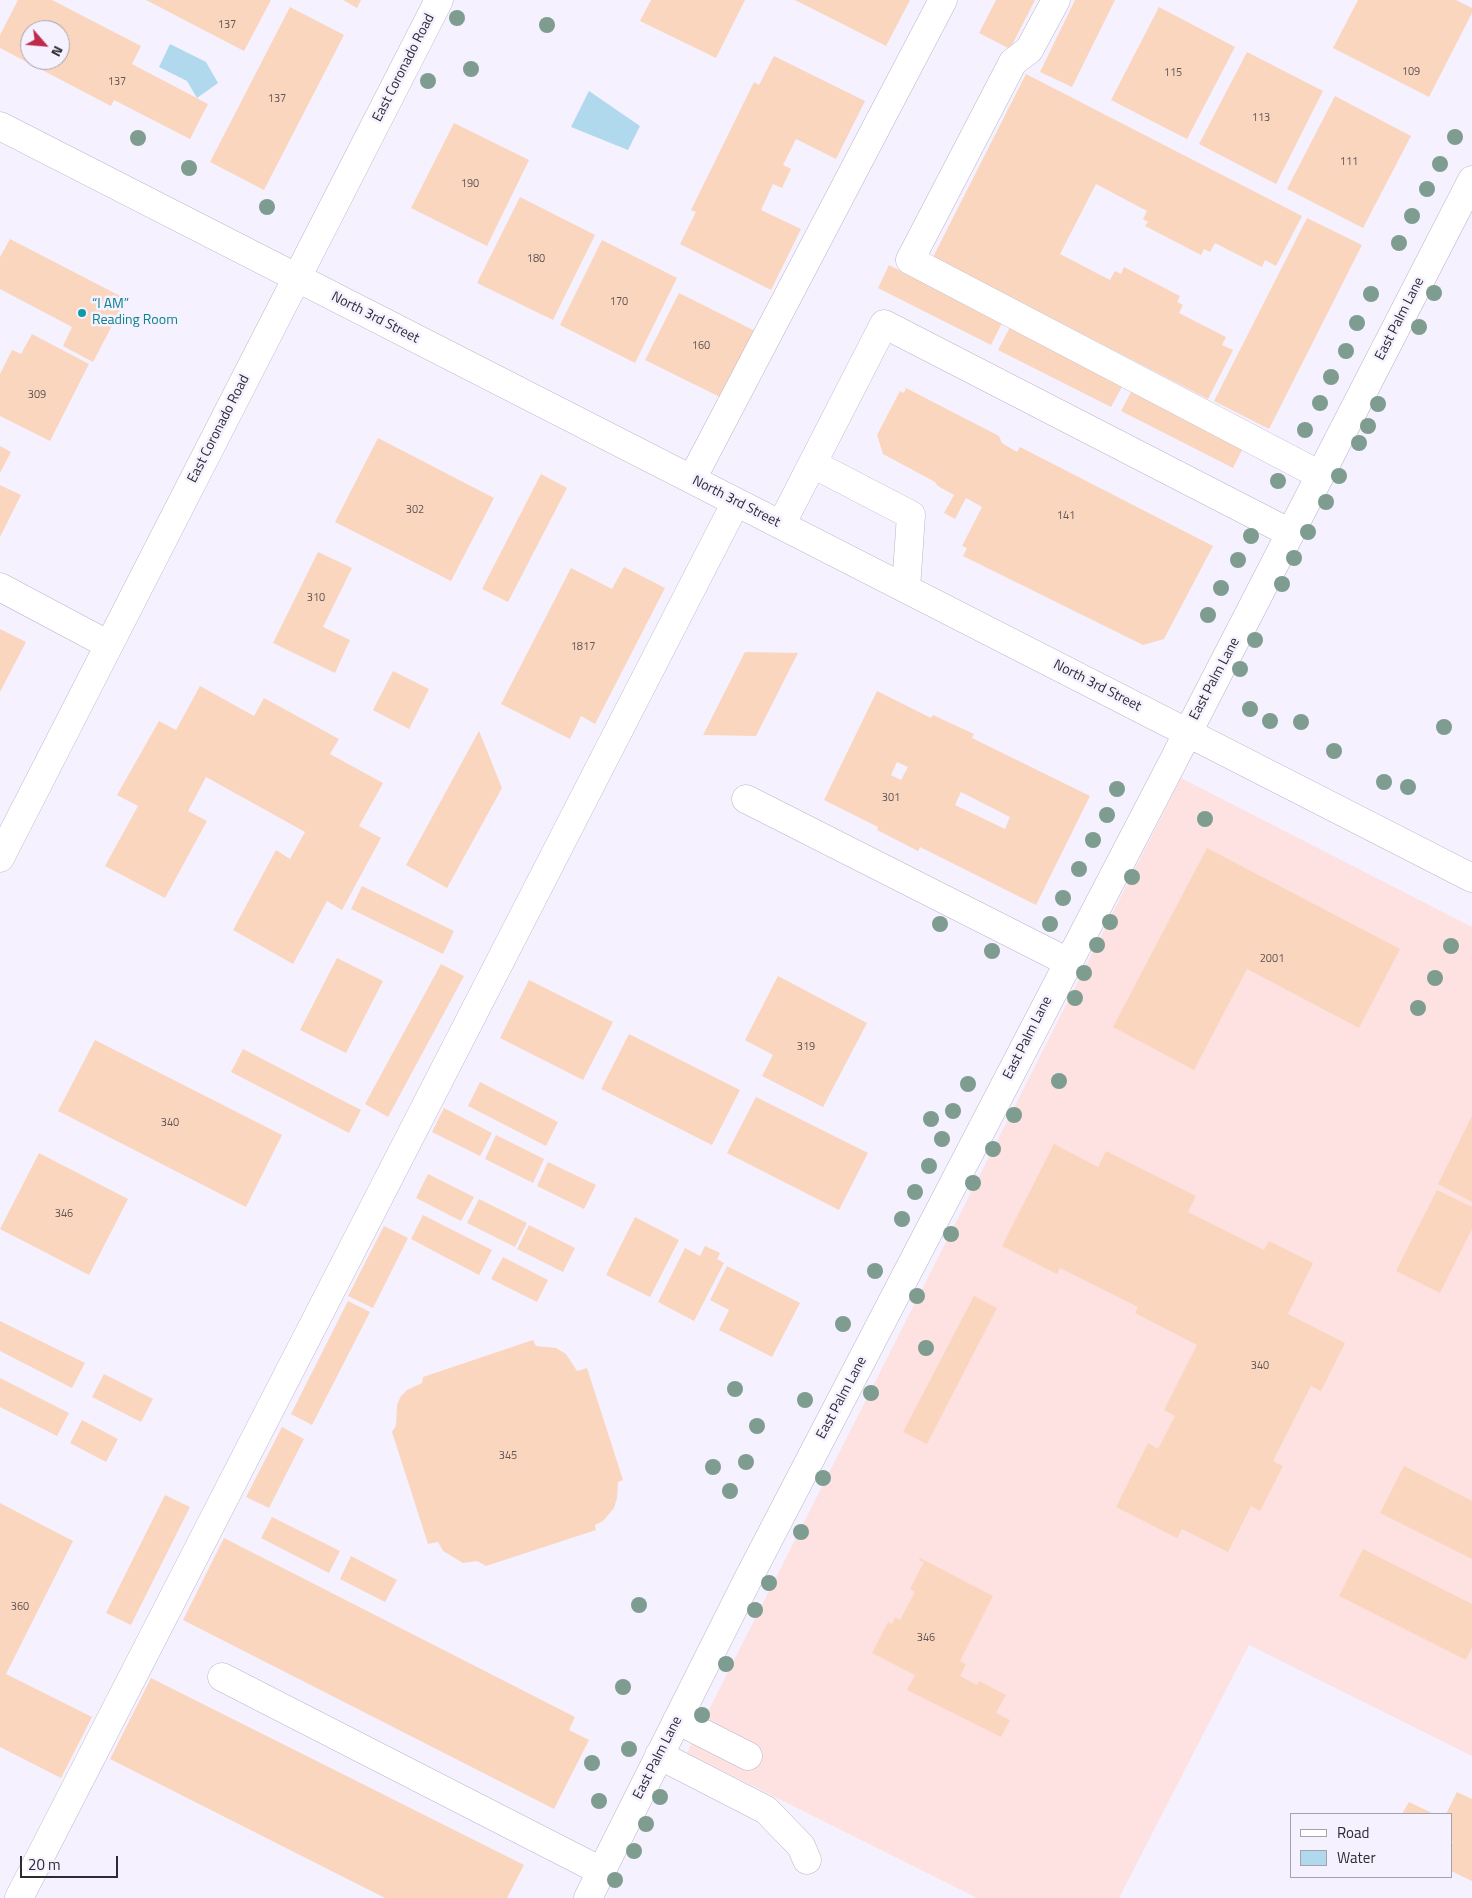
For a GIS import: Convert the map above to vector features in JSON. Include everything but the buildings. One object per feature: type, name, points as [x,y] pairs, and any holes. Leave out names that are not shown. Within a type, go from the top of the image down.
[{"type":"street","name":"East Coronado Road","points":[[0,858],[439,0]]},
{"type":"street","points":[[692,479],[943,0]]},
{"type":"street","points":[[1056,0],[1029,50],[1013,62],[910,260],[1320,476]]},
{"type":"street","name":"North 3rd Street","points":[[0,126],[1472,878]]},
{"type":"street","name":"East Palm Lane","points":[[588,1898],[752,1570],[1166,775],[1472,180]]},
{"type":"street","points":[[781,525],[884,324],[1290,533]]},
{"type":"street","points":[[813,464],[911,515],[906,589]]},
{"type":"street","points":[[19,1898],[736,502]]},
{"type":"street","points":[[0,587],[109,645]]},
{"type":"street","points":[[746,799],[1068,962]]},
{"type":"street","points":[[222,1677],[601,1871]]},
{"type":"street","points":[[677,1720],[748,1756]]},
{"type":"street","points":[[659,1755],[766,1810],[801,1846],[807,1860]]},
{"type":"shaded area","points":[[1181,778],[1472,927],[1472,1756],[1249,1645],[1119,1898],[977,1898],[687,1753]]},
{"type":"water","points":[[170,44],[206,62],[218,83],[197,98],[187,81],[159,67]]},
{"type":"water","points":[[589,91],[640,126],[628,150],[571,127]]},
{"type":"place","name":"“I AM” Reading Room","points":[[82,313]]}]
